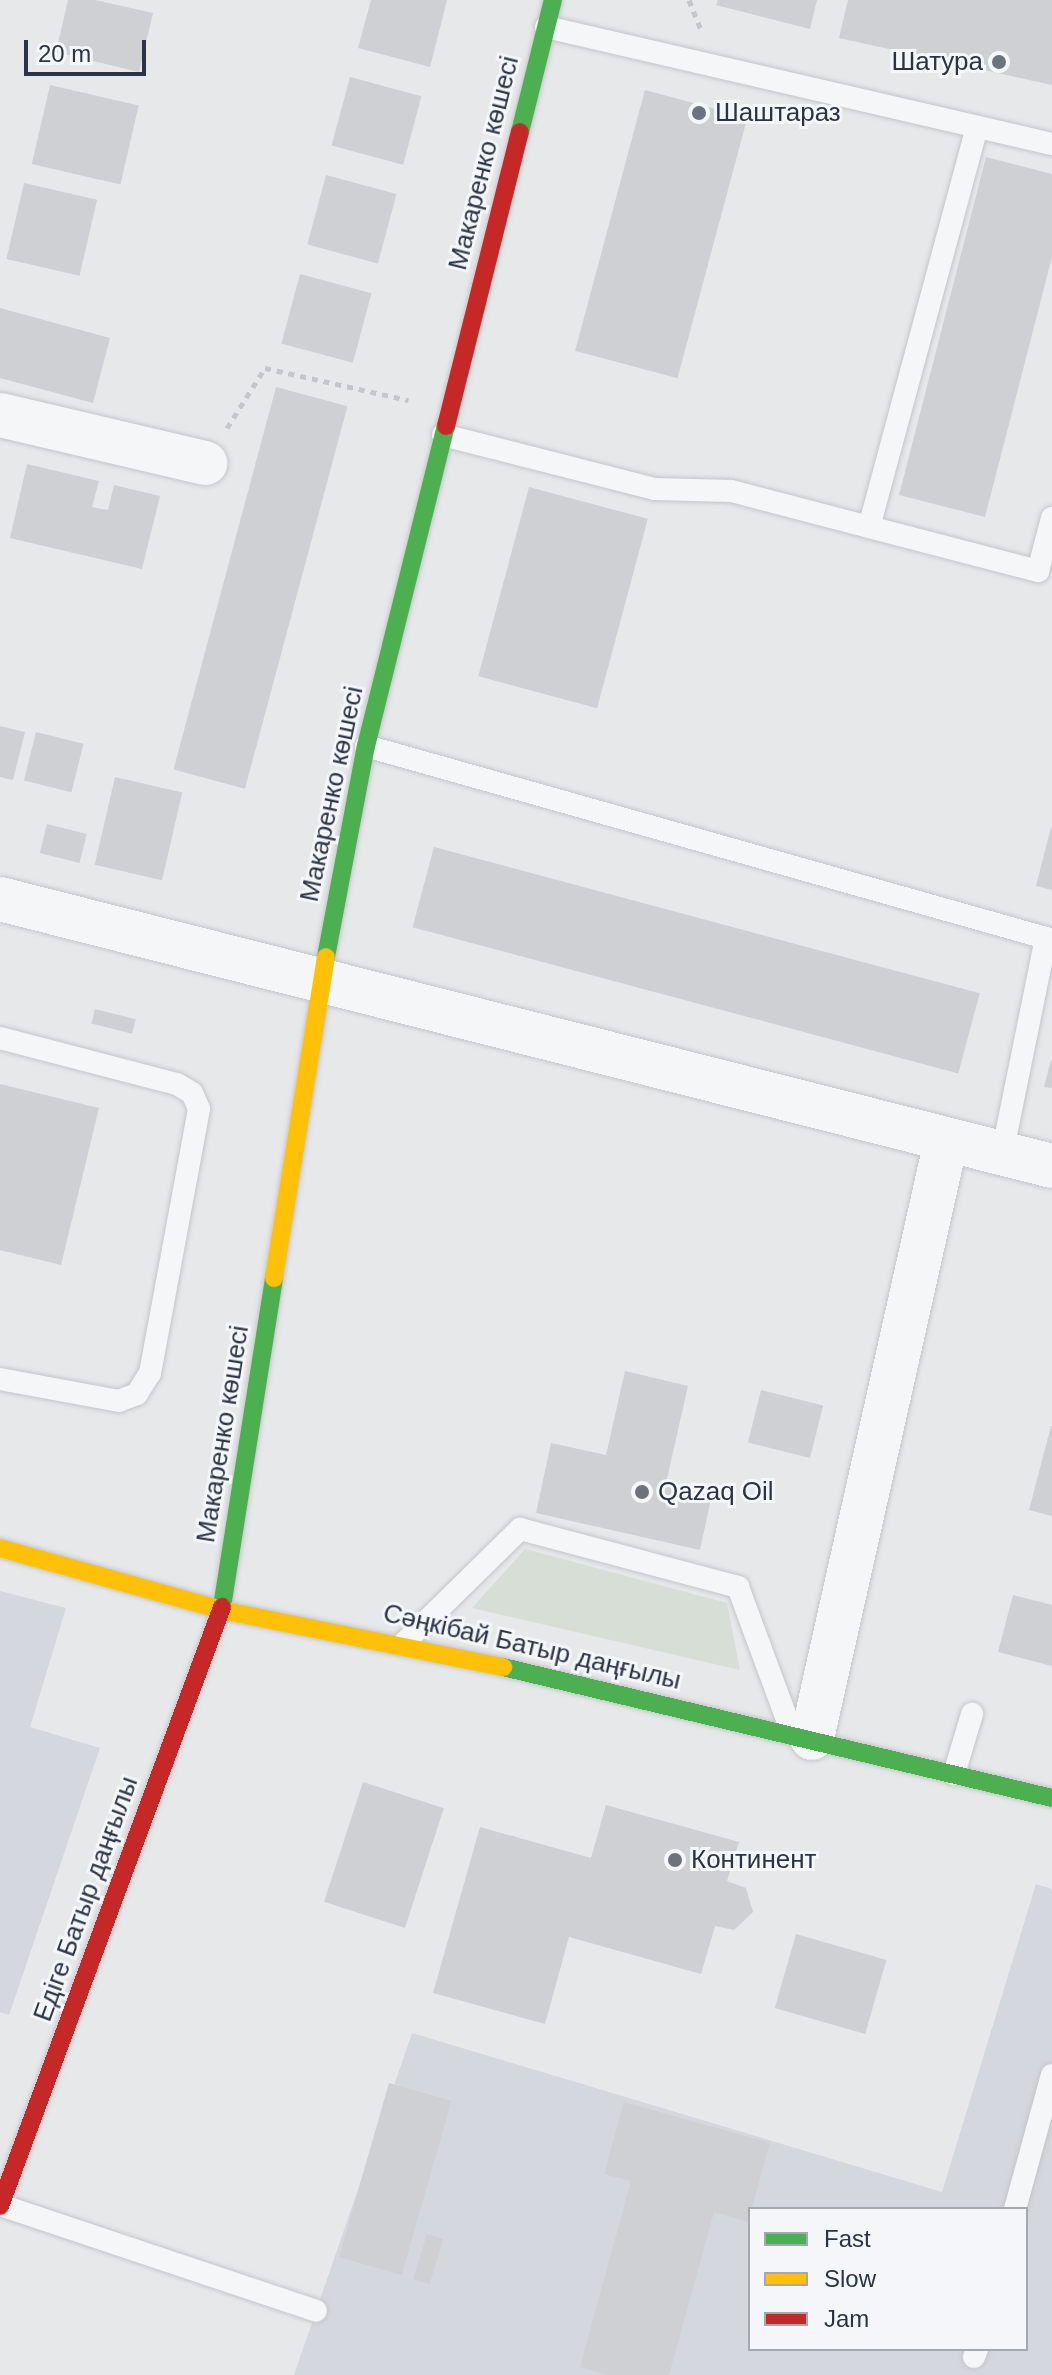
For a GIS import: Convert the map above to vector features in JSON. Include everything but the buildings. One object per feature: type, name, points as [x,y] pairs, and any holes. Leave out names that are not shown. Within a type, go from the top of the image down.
[{"type":"main road","name":"Макаренко көшесі","points":[[222,1610],[321,982],[366,746],[553,0]]},
{"type":"main road","name":"Сәңкібай Батыр даңғылы","points":[[0,1548],[222,1610],[404,1643],[802,1735],[1052,1798]]},
{"type":"main road","name":"Едіге Батыр даңғылы","points":[[0,2206],[10,2150],[222,1610]]},
{"type":"street","points":[[0,415],[205,463]]},
{"type":"street","points":[[0,899],[1052,1166]]},
{"type":"street","points":[[802,1735],[946,1141]]},
{"type":"lane","points":[[546,27],[1052,144]]},
{"type":"lane","points":[[869,527],[977,127]]},
{"type":"lane","points":[[443,435],[655,489],[731,491],[1045,573],[1052,518]]},
{"type":"lane","points":[[366,746],[1049,939],[1002,1154]]},
{"type":"lane","points":[[0,1038],[177,1084],[192,1093],[199,1109],[150,1373],[137,1394],[119,1401],[0,1379]]},
{"type":"lane","points":[[404,1643],[520,1529],[738,1587],[802,1735]]},
{"type":"lane","points":[[954,1774],[972,1714]]},
{"type":"lane","points":[[1016,2207],[1052,2075]]},
{"type":"lane","points":[[0,2206],[316,2311]]},
{"type":"path","points":[[205,463],[265,368],[449,409]]},
{"type":"shaded area","points":[[525,1549],[727,1603],[740,1670],[472,1608]]},
{"type":"shaded area","points":[[0,1591],[66,1608],[30,1727],[100,1748],[9,2015],[0,2012]]},
{"type":"shaded area","points":[[1036,1884],[1052,1889],[1052,2375],[294,2375],[412,2033],[942,2192]]},
{"type":"traffic: fast","points":[[520,132],[553,0]]},
{"type":"traffic: fast","points":[[326,957],[366,746],[446,426]]},
{"type":"traffic: fast","points":[[222,1607],[274,1278]]},
{"type":"traffic: fast","points":[[503,1667],[1052,1798]]},
{"type":"traffic: slow","points":[[274,1278],[326,957]]},
{"type":"traffic: slow","points":[[0,1548],[222,1610],[503,1667]]},
{"type":"traffic: jam","points":[[446,426],[520,132]]},
{"type":"traffic: jam","points":[[0,2206],[222,1607]]},
{"type":"place","name":"Шатура","points":[[999,62]]},
{"type":"place","name":"Шаштараз","points":[[699,113]]},
{"type":"place","name":"Qazaq Oil","points":[[642,1492]]},
{"type":"place","name":"Континент","points":[[675,1860]]}]
